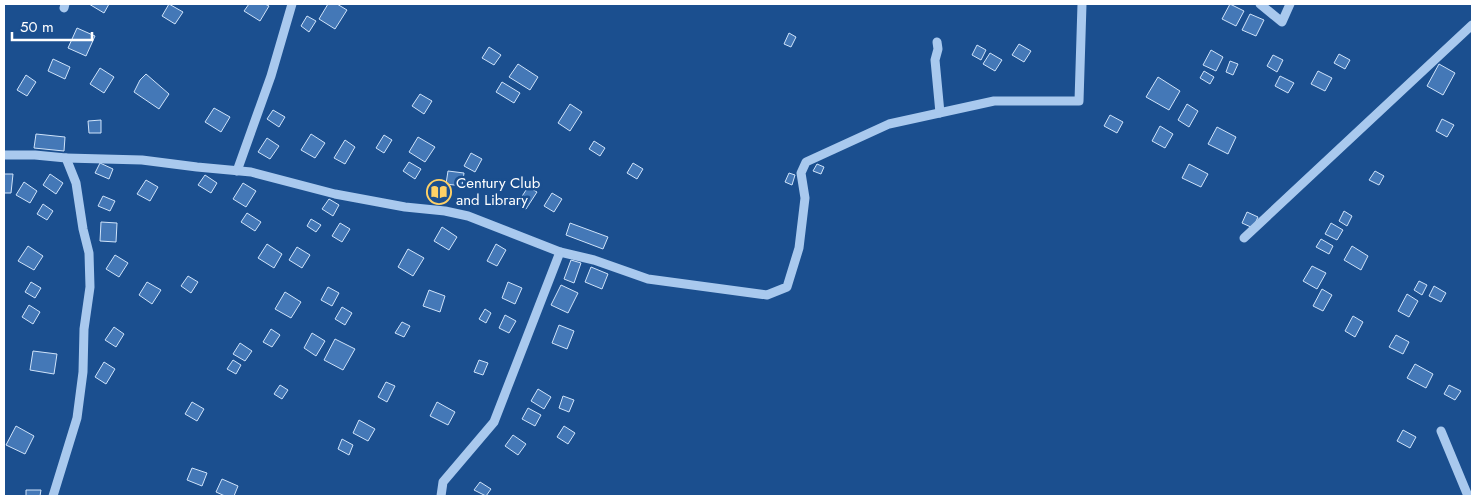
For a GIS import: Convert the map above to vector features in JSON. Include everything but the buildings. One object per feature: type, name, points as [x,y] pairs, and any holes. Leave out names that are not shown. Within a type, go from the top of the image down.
[{"type":"street","points":[[237,171],[271,76],[292,4]]},
{"type":"street","points":[[4,155],[142,160],[251,172],[335,194],[468,216],[560,252],[594,260],[648,279],[767,295],[787,287],[799,248],[805,198],[801,173],[806,162],[889,124],[994,101],[1079,101],[1082,4]]},
{"type":"street","points":[[1260,4],[1282,22],[1290,4]]},
{"type":"street","points":[[1244,238],[1472,25]]},
{"type":"street","points":[[937,42],[938,49],[935,60],[940,113]]},
{"type":"street","points":[[52,496],[77,418],[83,372],[84,329],[90,287],[89,253],[83,229],[76,183],[66,158]]},
{"type":"street","points":[[441,496],[443,482],[494,422],[560,252]]},
{"type":"street","points":[[1441,431],[1468,496]]},
{"type":"place","name":"Century Club and Library","points":[[439,192]]}]
